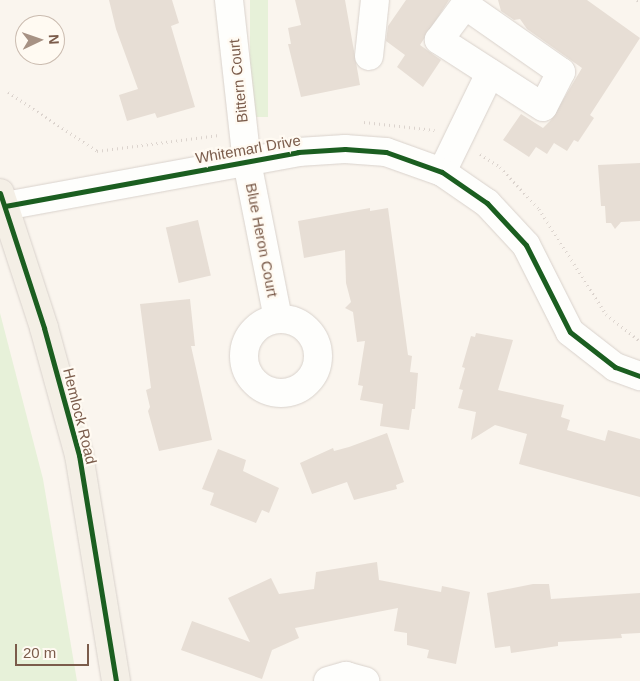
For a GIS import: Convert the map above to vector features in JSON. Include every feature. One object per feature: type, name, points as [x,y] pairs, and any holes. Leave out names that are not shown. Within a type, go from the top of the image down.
[{"type":"main road","name":"Hemlock Road","points":[[2,199],[44,328],[79,455],[116,681]]},
{"type":"street","name":"Bittern Court","points":[[229,0],[247,162]]},
{"type":"street","points":[[369,56],[375,0]]},
{"type":"street","points":[[442,172],[490,73]]},
{"type":"street","name":"Whitemarl Drive","points":[[2,199],[247,162],[298,152],[345,149],[386,152],[442,172],[487,203],[526,246],[570,332],[615,367],[640,376]]},
{"type":"street","name":"Blue Heron Court","points":[[247,162],[278,318]]},
{"type":"street","points":[[328,681],[346,676],[365,681]]},
{"type":"green space","points":[[250,0],[268,0],[268,117],[250,117]]},
{"type":"green space","points":[[0,313],[43,479],[77,681],[0,681]]},
{"type":"building","points":[[109,0],[172,0],[179,23],[171,26],[195,107],[157,118],[155,113],[127,121],[119,95],[138,89],[116,29]]},
{"type":"building","points":[[295,0],[345,0],[360,85],[301,97],[288,44],[291,44],[288,28],[301,25]]},
{"type":"building","points":[[406,0],[449,0],[420,45],[441,60],[423,87],[397,67],[405,55],[386,41],[388,26]]},
{"type":"building","points":[[498,0],[587,0],[640,38],[590,115],[594,118],[578,142],[574,140],[567,151],[554,143],[547,154],[536,147],[529,157],[503,140],[521,114],[543,128],[551,120],[582,68],[527,29],[520,19],[514,20],[501,11]]},
{"type":"building","points":[[640,163],[640,221],[621,222],[615,229],[611,223],[606,223],[605,206],[601,206],[598,165]]},
{"type":"building","points":[[370,208],[370,211],[388,208],[408,355],[412,356],[410,372],[418,373],[415,409],[412,409],[409,430],[380,426],[383,404],[360,400],[363,386],[358,385],[365,341],[357,342],[353,312],[345,308],[351,302],[346,283],[345,250],[304,258],[298,221]]},
{"type":"building","points":[[198,220],[211,276],[179,283],[166,227]]},
{"type":"building","points":[[190,299],[195,346],[191,346],[212,440],[159,451],[148,411],[150,407],[146,390],[151,388],[140,304]]},
{"type":"building","points":[[476,333],[513,340],[498,390],[564,405],[561,417],[570,420],[567,430],[605,441],[608,430],[640,439],[640,497],[519,464],[527,434],[495,425],[471,440],[476,412],[458,408],[463,390],[459,389],[465,368],[462,367],[471,336],[475,337]]},
{"type":"building","points":[[387,433],[404,482],[396,485],[397,489],[354,500],[347,482],[312,494],[300,463],[333,448],[334,451],[349,447]]},
{"type":"building","points":[[218,449],[246,460],[243,471],[279,488],[269,513],[262,510],[256,523],[210,505],[214,493],[202,489]]},
{"type":"building","points":[[377,562],[379,580],[441,592],[442,586],[470,592],[456,664],[427,658],[429,650],[407,645],[407,633],[394,631],[398,608],[295,628],[299,638],[272,650],[262,679],[181,650],[192,621],[250,642],[228,598],[271,578],[279,594],[314,589],[316,572]]},
{"type":"building","points":[[533,584],[549,584],[551,599],[640,593],[640,633],[621,634],[622,638],[558,642],[558,646],[511,653],[510,646],[495,648],[487,593]]},
{"type":"cycle path","points":[[5,206],[298,152],[345,149],[386,152],[442,172],[487,203],[526,245],[570,332],[615,367],[640,376]]},
{"type":"cycle path","points":[[0,193],[44,328],[79,455],[116,681]]}]
